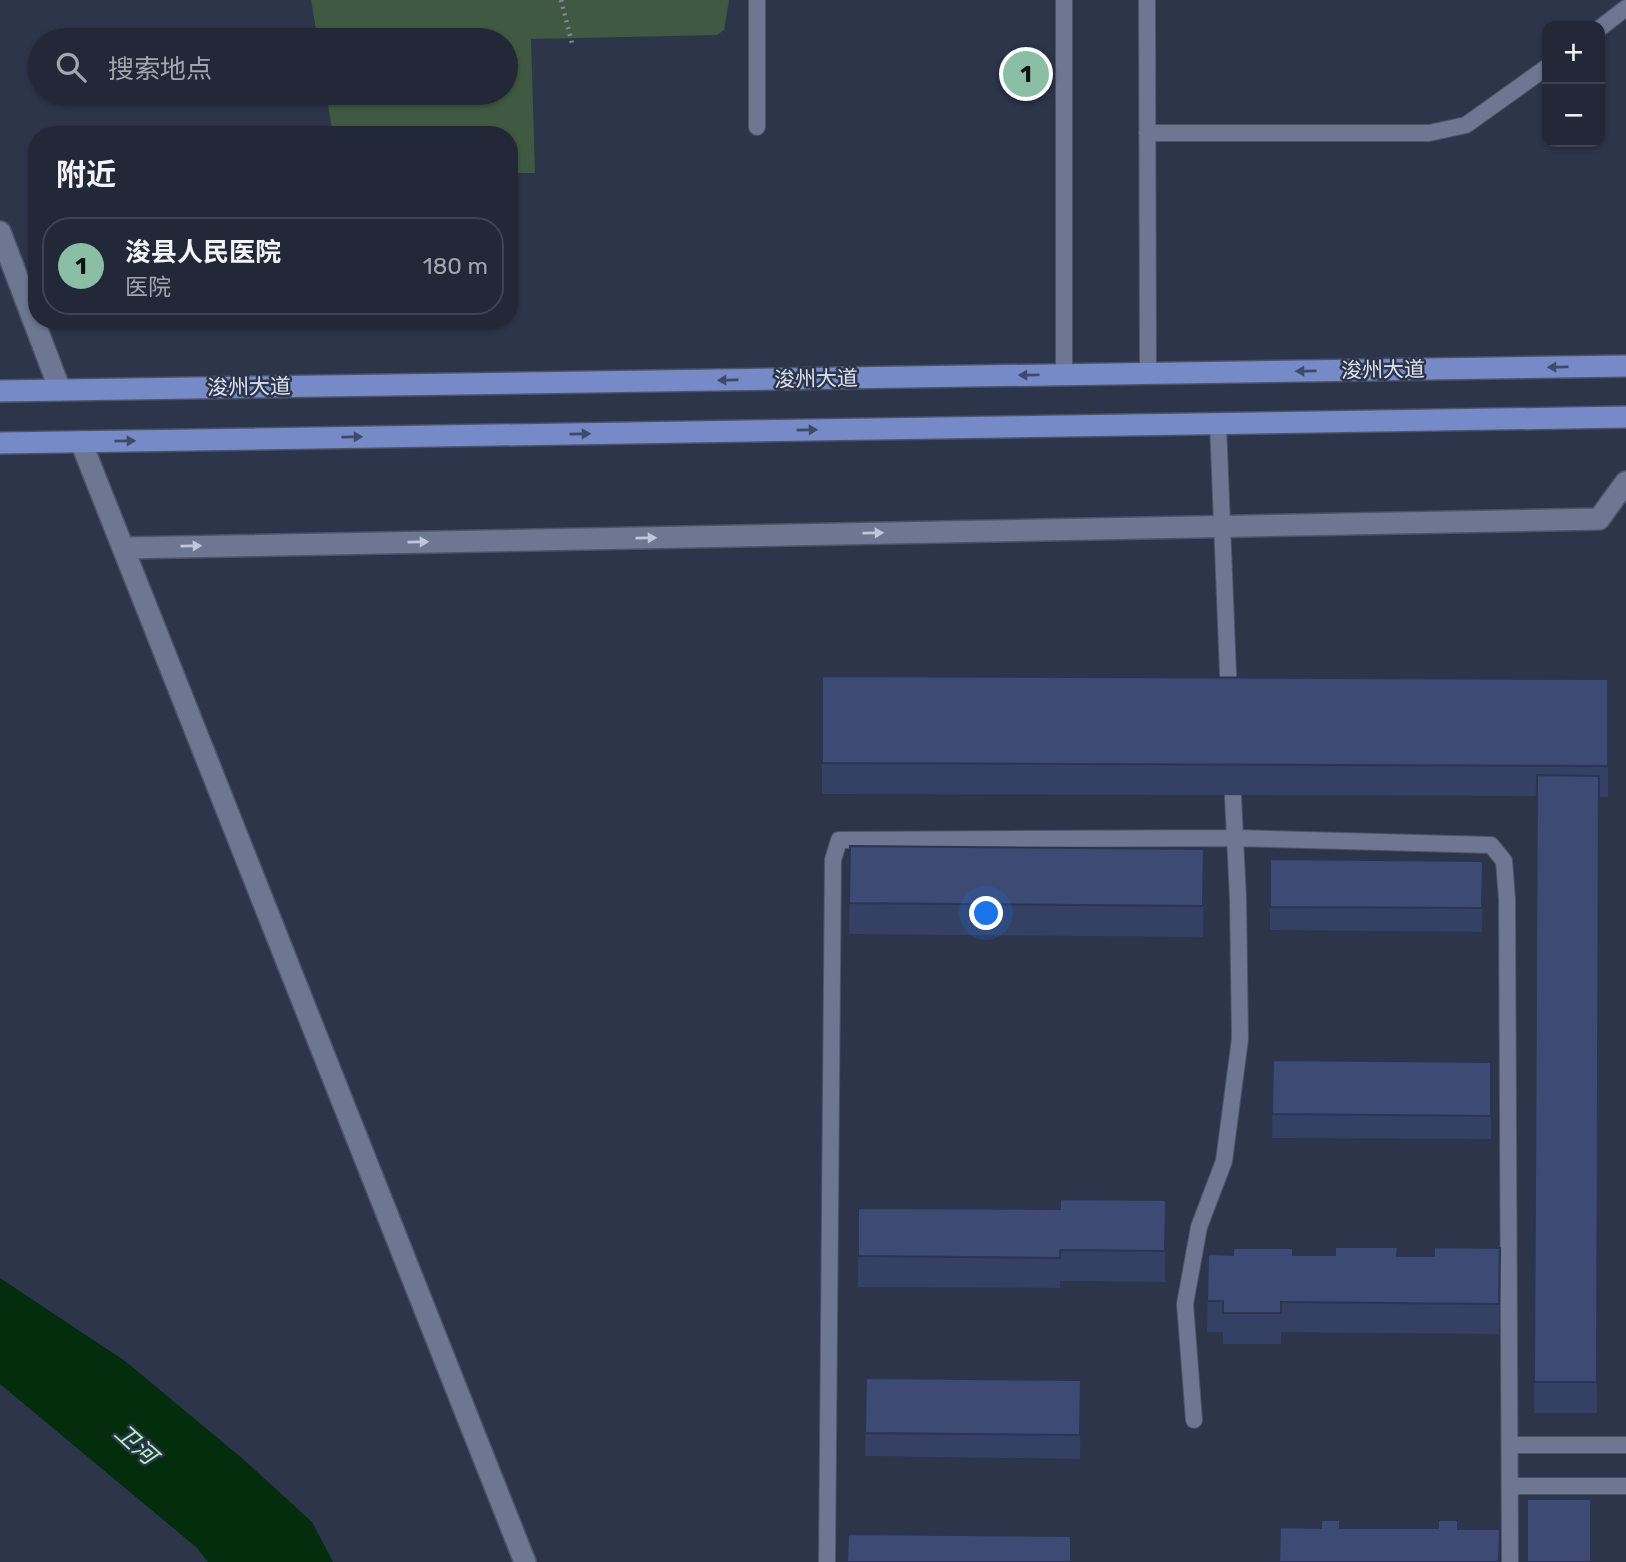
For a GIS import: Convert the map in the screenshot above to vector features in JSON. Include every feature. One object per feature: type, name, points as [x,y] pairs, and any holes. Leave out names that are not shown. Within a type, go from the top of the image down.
[{"type":"main road","name":"浚州大道","points":[[3,391],[1626,366]]},
{"type":"main road","points":[[4,443],[1626,418]]},
{"type":"street","points":[[0,232],[28,306]]},
{"type":"street","points":[[37,329],[60,390]]},
{"type":"street","points":[[81,442],[525,1562]]},
{"type":"street","points":[[123,548],[1599,519],[1626,482]]},
{"type":"lane","points":[[757,0],[757,127]]},
{"type":"lane","points":[[1064,0],[1064,375]]},
{"type":"lane","points":[[1147,0],[1148,373]]},
{"type":"lane","points":[[1605,24],[1626,8]]},
{"type":"lane","points":[[1147,133],[1429,133],[1466,125],[1542,71]]},
{"type":"lane","points":[[1218,424],[1229,716]]},
{"type":"lane","points":[[1194,1420],[1185,1304],[1199,1227],[1224,1161],[1240,1039],[1238,899],[1231,757]]},
{"type":"lane","points":[[827,1562],[833,860],[839,840],[1234,838],[1491,845],[1504,861],[1507,899],[1510,1562]]},
{"type":"lane","points":[[1510,1445],[1626,1445]]},
{"type":"lane","points":[[1510,1486],[1626,1486]]},
{"type":"path","points":[[561,0],[573,47]]},
{"type":"shaded area","points":[[311,0],[729,0],[724,30],[717,35],[531,39],[535,173],[518,173],[518,126],[332,126],[328,105],[518,105],[518,28],[316,28]]},
{"type":"water","name":"卫河","points":[[0,1278],[125,1361],[243,1459],[312,1522],[333,1562],[208,1562],[196,1547],[0,1384]]},
{"type":"building","points":[[822,676],[1608,679],[1608,766],[822,763]]},
{"type":"building","points":[[1537,775],[1599,776],[1597,1382],[1534,1382]]},
{"type":"building","points":[[850,846],[1204,849],[1203,906],[849,903]]},
{"type":"building","points":[[1270,859],[1483,861],[1482,908],[1270,907]]},
{"type":"building","points":[[1273,1060],[1491,1062],[1491,1116],[1272,1114]]},
{"type":"building","points":[[1060,1199],[1166,1200],[1165,1251],[1060,1250],[1060,1258],[858,1256],[858,1208],[1060,1209]]},
{"type":"building","points":[[1335,1247],[1398,1247],[1397,1256],[1434,1256],[1434,1247],[1500,1248],[1499,1304],[1281,1302],[1281,1313],[1223,1313],[1223,1301],[1207,1301],[1208,1254],[1233,1255],[1233,1248],[1293,1248],[1293,1255],[1335,1255]]},
{"type":"building","points":[[866,1378],[1081,1380],[1080,1435],[865,1433]]},
{"type":"building","points":[[1527,1499],[1591,1499],[1591,1562],[1527,1562]]},
{"type":"building","points":[[1321,1520],[1340,1520],[1340,1528],[1438,1528],[1438,1520],[1458,1520],[1458,1529],[1500,1529],[1499,1562],[1279,1562],[1280,1527],[1321,1528]]},
{"type":"building","points":[[848,1534],[1071,1536],[1071,1562],[847,1562]]},
{"type":"place","name":"浚县人民医院","points":[[1026,74]]}]
